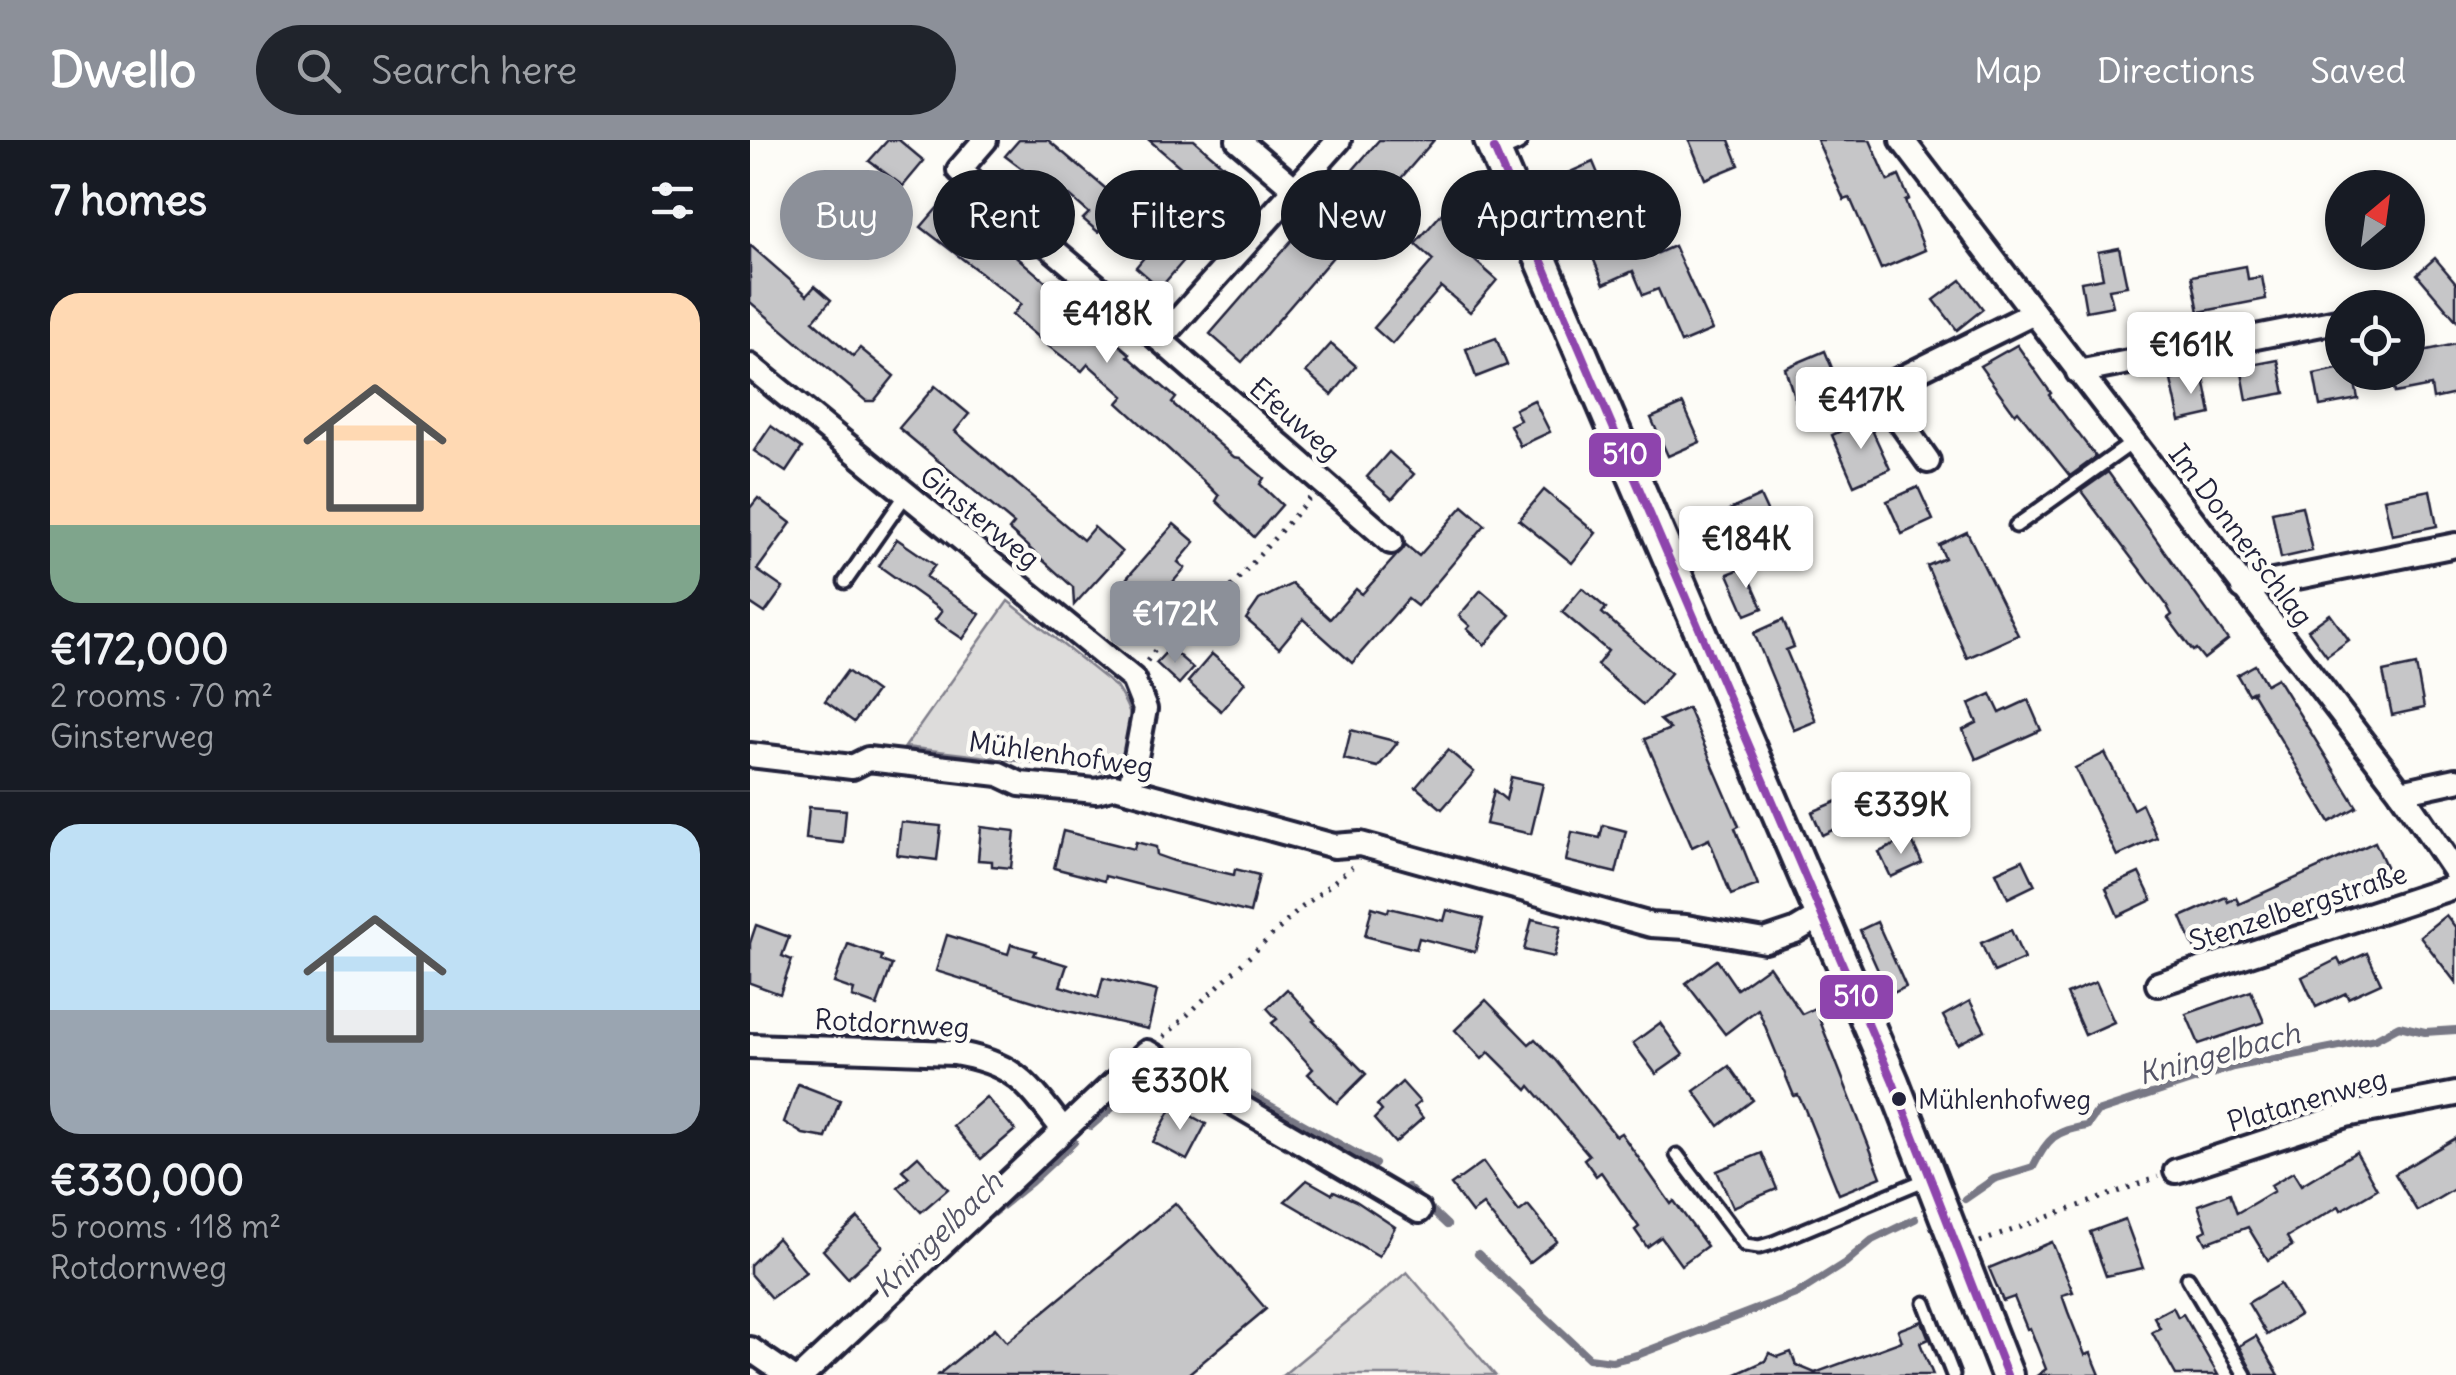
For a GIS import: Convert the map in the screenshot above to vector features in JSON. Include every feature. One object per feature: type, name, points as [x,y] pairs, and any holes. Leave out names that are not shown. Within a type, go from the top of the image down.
[{"type":"street","name":"Efeuweg","points":[[985,140],[960,170],[1390,542]]},
{"type":"street","points":[[1238,140],[1281,177]]},
{"type":"street","points":[[1311,170],[1339,140]]},
{"type":"street","name":"Im Donnerschlag","points":[[1902,140],[2401,792],[2456,874]]},
{"type":"street","points":[[1500,143],[1931,1178],[2007,1375]]},
{"type":"street","points":[[1160,340],[1281,203]]},
{"type":"street","points":[[1928,461],[1871,381],[2034,313]]},
{"type":"street","points":[[2078,372],[2325,323]]},
{"type":"street","name":"Ginsterweg","points":[[750,366],[1133,679]]},
{"type":"street","points":[[2243,588],[2456,545]]},
{"type":"street","points":[[1130,789],[1145,709],[1133,679]]},
{"type":"street","name":"Mühlenhofweg","points":[[750,755],[852,767],[868,760],[999,774],[1020,784],[1096,791],[1116,786],[1334,846],[1360,844],[1651,925],[1686,927],[1766,942],[1822,915]]},
{"type":"street","points":[[2401,792],[2456,780]]},
{"type":"street","name":"Stenzelbergstraße","points":[[2158,984],[2456,886]]},
{"type":"street","name":"Rotdornweg","points":[[750,1046],[954,1053],[985,1058],[1009,1069],[1031,1088],[1062,1128]]},
{"type":"street","points":[[802,1375],[1147,1052],[1419,1211]]},
{"type":"street","name":"Platanenweg","points":[[2176,1171],[2346,1115],[2456,1094]]},
{"type":"street","points":[[750,1349],[788,1375]]},
{"type":"lane","points":[[2016,526],[2132,443]]},
{"type":"lane","points":[[845,582],[905,496]]},
{"type":"lane","points":[[1677,1155],[1745,1245],[1752,1248],[1931,1178]]},
{"type":"lane","points":[[2188,1278],[2245,1375]]},
{"type":"lane","points":[[1925,1303],[1953,1375]]},
{"type":"path","points":[[1133,679],[1162,642],[1193,630],[1323,483]]},
{"type":"path","points":[[1147,1052],[1300,910],[1374,848]]},
{"type":"path","points":[[1959,1250],[2176,1171]]},
{"type":"shaded area","points":[[1008,601],[1116,687],[1128,710],[1133,732],[1127,752],[1110,772],[905,747]]},
{"type":"shaded area","points":[[1407,1272],[1495,1375],[1283,1375]]},
{"type":"building","points":[[888,140],[899,140],[924,161],[913,174],[913,170],[881,170],[869,161]]},
{"type":"building","points":[[1019,140],[1048,140],[1095,180],[1095,229],[1083,219],[1089,213],[1075,201],[1075,170],[1024,170],[1005,156]]},
{"type":"building","points":[[1149,140],[1194,140],[1228,170],[1184,170]]},
{"type":"building","points":[[1379,140],[1434,140],[1408,170],[1353,170]]},
{"type":"building","points":[[1689,140],[1729,140],[1739,165],[1705,179]]},
{"type":"building","points":[[1817,140],[1870,140],[1888,181],[1899,176],[1925,250],[1881,269],[1850,198],[1844,200]]},
{"type":"building","points":[[1593,162],[1596,170],[1575,170]]},
{"type":"building","points":[[933,213],[933,236],[921,227]]},
{"type":"building","points":[[1441,214],[1441,260],[1474,260],[1497,280],[1470,312],[1441,287],[1392,344],[1374,328],[1433,260],[1421,249],[1421,237]]},
{"type":"building","points":[[750,245],[807,295],[815,286],[831,300],[813,321],[853,356],[860,348],[894,376],[874,401],[866,401],[750,302]]},
{"type":"building","points":[[2119,248],[2127,286],[2109,289],[2113,306],[2086,311],[2081,282],[2103,278],[2098,252]]},
{"type":"building","points":[[1281,252],[1281,260],[1330,260],[1242,362],[1210,334]]},
{"type":"building","points":[[2435,258],[2456,283],[2456,320],[2417,274]]},
{"type":"building","points":[[964,260],[1020,260],[1130,354],[1176,398],[1172,403],[1264,478],[1260,484],[1282,505],[1254,537],[1216,501],[1219,496],[1209,486],[1118,403],[1124,396],[1088,364],[1082,371],[1012,315],[1021,304]]},
{"type":"building","points":[[1142,260],[1184,260],[1160,288],[1136,267]]},
{"type":"building","points":[[1594,260],[1680,260],[1712,330],[1681,343],[1658,289],[1643,295],[1633,271],[1604,284]]},
{"type":"building","points":[[2246,266],[2248,279],[2262,277],[2266,299],[2199,312],[2192,276]]},
{"type":"building","points":[[1961,280],[1983,309],[1957,330],[1934,300]]},
{"type":"building","points":[[1496,338],[1507,365],[1476,377],[1466,349]]},
{"type":"building","points":[[1331,344],[1356,366],[1332,395],[1306,372]]},
{"type":"building","points":[[2456,344],[2456,394],[2433,399],[2431,386],[2425,387],[2425,350]]},
{"type":"building","points":[[2017,345],[2096,457],[2070,476],[2018,411],[2015,414],[1980,366]]},
{"type":"building","points":[[1825,351],[1841,390],[1798,409],[1785,368]]},
{"type":"building","points":[[2278,360],[2285,393],[2247,400],[2241,367]]},
{"type":"building","points":[[2325,372],[2325,390],[2356,390],[2358,399],[2320,406],[2314,374]]},
{"type":"building","points":[[2203,373],[2211,414],[2180,421],[2171,380]]},
{"type":"building","points":[[935,386],[969,414],[955,431],[1083,540],[1094,527],[1122,552],[1074,605],[1073,587],[1009,530],[1014,524],[899,428]]},
{"type":"building","points":[[1534,400],[1550,432],[1520,446],[1510,425],[1520,420],[1515,409]]},
{"type":"building","points":[[1683,404],[1700,442],[1668,456],[1651,418]]},
{"type":"building","points":[[1867,419],[1890,469],[1854,485],[1832,435]]},
{"type":"building","points":[[771,426],[802,448],[786,472],[754,451]]},
{"type":"building","points":[[1389,452],[1414,474],[1392,499],[1367,477]]},
{"type":"building","points":[[2108,472],[2228,640],[2204,659],[2168,618],[2172,615],[2166,604],[2081,491]]},
{"type":"building","points":[[1918,487],[1933,520],[1902,534],[1887,501]]},
{"type":"building","points":[[1544,490],[1596,533],[1572,563],[1519,520]]},
{"type":"building","points":[[2430,490],[2437,526],[2392,535],[2384,499]]},
{"type":"building","points":[[1760,496],[1773,524],[1742,538],[1729,510]]},
{"type":"building","points":[[758,498],[791,523],[757,570],[783,588],[765,613],[750,603],[750,508]]},
{"type":"building","points":[[1463,506],[1485,525],[1417,606],[1408,599],[1352,663],[1303,619],[1279,648],[1246,619],[1259,600],[1292,584],[1330,619],[1356,589],[1362,594],[1406,545],[1419,556]]},
{"type":"building","points":[[2302,506],[2312,551],[2281,558],[2272,512]]},
{"type":"building","points":[[1174,524],[1195,542],[1178,562],[1185,568],[1155,603],[1127,578]]},
{"type":"building","points":[[1967,532],[2018,635],[1967,658],[1927,566],[1945,558],[1939,545]]},
{"type":"building","points":[[897,539],[935,565],[926,577],[980,614],[963,639],[935,620],[942,611],[879,566]]},
{"type":"building","points":[[1745,567],[1763,608],[1746,615],[1728,574]]},
{"type":"building","points":[[1582,588],[1606,608],[1602,613],[1671,673],[1643,705],[1597,665],[1608,651],[1562,612]]},
{"type":"building","points":[[1481,590],[1510,615],[1485,645],[1459,616]]},
{"type":"building","points":[[2330,614],[2349,640],[2327,656],[2308,630]]},
{"type":"building","points":[[1783,620],[1794,647],[1786,650],[1816,721],[1794,730],[1754,633]]},
{"type":"building","points":[[1170,648],[1193,668],[1179,684],[1156,663]]},
{"type":"building","points":[[1212,654],[1245,682],[1221,711],[1188,682]]},
{"type":"building","points":[[2255,665],[2266,684],[2277,678],[2357,807],[2330,822],[2252,692],[2248,694],[2237,675]]},
{"type":"building","points":[[2416,665],[2424,708],[2392,715],[2383,672]]},
{"type":"building","points":[[847,671],[876,692],[854,722],[825,701]]},
{"type":"building","points":[[1991,694],[2000,713],[2028,700],[2041,730],[1976,759],[1963,730],[1977,723],[1969,704]]},
{"type":"building","points":[[1688,708],[1739,826],[1735,828],[1758,885],[1731,895],[1709,839],[1692,847],[1645,739],[1670,729],[1660,720]]},
{"type":"building","points":[[1351,730],[1398,742],[1378,767],[1344,759]]},
{"type":"building","points":[[1448,750],[1474,772],[1442,809],[1416,787]]},
{"type":"building","points":[[2105,753],[2133,809],[2142,804],[2157,838],[2117,856],[2075,768]]},
{"type":"building","points":[[1511,777],[1543,784],[1531,834],[1486,824],[1494,790],[1506,800]]},
{"type":"building","points":[[1838,801],[1848,823],[1822,835],[1812,812]]},
{"type":"building","points":[[809,807],[846,810],[843,843],[806,839]]},
{"type":"building","points":[[901,822],[941,826],[937,860],[897,855]]},
{"type":"building","points":[[1603,825],[1626,831],[1616,873],[1566,861],[1572,832],[1600,838]]},
{"type":"building","points":[[981,827],[1015,831],[1011,868],[978,860]]},
{"type":"building","points":[[1063,831],[1134,849],[1136,842],[1156,847],[1157,855],[1234,875],[1235,869],[1259,875],[1250,913],[1105,876],[1104,881],[1054,868]]},
{"type":"building","points":[[1910,837],[1922,863],[1891,877],[1879,852]]},
{"type":"building","points":[[2375,842],[2391,877],[2334,904],[2332,899],[2275,924],[2272,918],[2196,952],[2181,917],[2226,897],[2228,902],[2236,898],[2239,904]]},
{"type":"building","points":[[2023,860],[2035,885],[2008,898],[1996,872]]},
{"type":"building","points":[[2139,873],[2152,900],[2118,916],[2106,888]]},
{"type":"building","points":[[1372,907],[1444,921],[1447,910],[1483,919],[1475,952],[1419,938],[1416,949],[1365,936]]},
{"type":"building","points":[[2446,915],[2456,928],[2456,983],[2420,936]]},
{"type":"building","points":[[1532,919],[1561,926],[1554,957],[1524,950]]},
{"type":"building","points":[[1877,922],[1906,987],[1889,995],[1860,930]]},
{"type":"building","points":[[756,925],[789,937],[782,956],[792,960],[780,994],[750,983],[750,943]]},
{"type":"building","points":[[2011,930],[2024,959],[1994,972],[1981,943]]},
{"type":"building","points":[[947,935],[1008,954],[1011,944],[1036,951],[1034,955],[1067,965],[1060,986],[1098,998],[1103,978],[1157,991],[1148,1029],[1059,1009],[936,971]]},
{"type":"building","points":[[848,944],[882,956],[881,961],[892,965],[877,1006],[852,997],[854,990],[834,983]]},
{"type":"building","points":[[2367,953],[2381,983],[2316,1007],[2302,977],[2338,959],[2341,965]]},
{"type":"building","points":[[1717,960],[1737,989],[1769,966],[1802,1014],[1815,1008],[1881,1177],[1839,1194],[1758,1009],[1725,1034],[1686,983]]},
{"type":"building","points":[[2096,982],[2114,1022],[2085,1035],[2067,994]]},
{"type":"building","points":[[1287,989],[1366,1074],[1337,1103],[1308,1074],[1313,1069],[1272,1023],[1277,1019],[1267,1008]]},
{"type":"building","points":[[2251,991],[2264,1022],[2199,1044],[2186,1014]]},
{"type":"building","points":[[1486,1000],[1529,1044],[1535,1039],[1616,1136],[1621,1133],[1671,1204],[1674,1201],[1707,1246],[1681,1265],[1661,1237],[1647,1247],[1635,1230],[1639,1227],[1601,1172],[1596,1176],[1584,1159],[1589,1155],[1530,1086],[1527,1090],[1489,1052],[1482,1059],[1455,1030]]},
{"type":"building","points":[[1970,1001],[1985,1030],[1958,1044],[1943,1016]]},
{"type":"building","points":[[1660,1023],[1683,1055],[1656,1074],[1633,1043]]},
{"type":"building","points":[[1729,1066],[1753,1100],[1719,1126],[1694,1091]]},
{"type":"building","points":[[1402,1082],[1420,1102],[1414,1107],[1423,1118],[1395,1143],[1374,1119],[1382,1111],[1377,1105]]},
{"type":"building","points":[[798,1084],[840,1100],[826,1138],[803,1134],[784,1122]]},
{"type":"building","points":[[986,1097],[1015,1130],[981,1159],[953,1126]]},
{"type":"building","points":[[1173,1106],[1206,1124],[1187,1160],[1153,1142]]},
{"type":"building","points":[[2456,1138],[2456,1188],[2417,1211],[2395,1174]]},
{"type":"building","points":[[2356,1152],[2377,1189],[2287,1237],[2292,1246],[2268,1260],[2248,1227],[2206,1243],[2201,1233],[2207,1230],[2198,1205],[2230,1193],[2237,1213],[2274,1191],[2271,1185],[2293,1172],[2301,1185]]},
{"type":"building","points":[[1762,1153],[1777,1189],[1733,1207],[1717,1171]]},
{"type":"building","points":[[918,1156],[948,1189],[921,1212],[898,1187],[909,1177],[902,1170]]},
{"type":"building","points":[[1483,1162],[1519,1212],[1528,1205],[1557,1241],[1529,1263],[1483,1205],[1472,1213],[1451,1185]]},
{"type":"building","points":[[1307,1180],[1332,1194],[1334,1191],[1356,1201],[1395,1227],[1379,1256],[1285,1201]]},
{"type":"building","points":[[1175,1203],[1266,1309],[1187,1375],[938,1375],[995,1328],[1007,1342]]},
{"type":"building","points":[[858,1218],[883,1246],[848,1278],[823,1250]]},
{"type":"building","points":[[2125,1219],[2143,1268],[2106,1276],[2090,1232]]},
{"type":"building","points":[[777,1238],[806,1272],[771,1298],[750,1274],[750,1265]]},
{"type":"building","points":[[2052,1242],[2073,1292],[2062,1295],[2068,1312],[2085,1355],[2091,1353],[2100,1375],[2038,1375],[2046,1369],[2030,1328],[2027,1329],[2014,1297],[2003,1301],[1989,1268]]},
{"type":"building","points":[[2280,1284],[2299,1315],[2267,1335],[2248,1303]]},
{"type":"building","points":[[2173,1307],[2178,1317],[2183,1314],[2218,1375],[2176,1375],[2152,1332],[2160,1328],[2154,1317]]},
{"type":"building","points":[[1922,1321],[1929,1339],[1920,1343],[1933,1375],[1734,1375],[1765,1361],[1769,1353],[1778,1357],[1791,1352],[1796,1365],[1815,1373],[1902,1341],[1898,1330]]},
{"type":"building","points":[[2256,1336],[2279,1375],[2254,1375],[2239,1346]]},
{"type":"waterway","name":"Kningelbach","points":[[1965,1199],[1994,1179],[2033,1167],[2053,1138],[2087,1126],[2097,1112],[2233,1067],[2375,1039],[2399,1026],[2425,1032],[2456,1030]]},
{"type":"waterway","name":"Kningelbach","points":[[1175,1053],[1375,1164]]},
{"type":"waterway","name":"Kningelbach","points":[[1091,1126],[1151,1074]]},
{"type":"waterway","name":"Kningelbach","points":[[983,1221],[1074,1142]]},
{"type":"waterway","name":"Kningelbach","points":[[1407,1187],[1447,1225]]},
{"type":"waterway","name":"Kningelbach","points":[[1478,1254],[1589,1358],[1612,1361],[1798,1293],[1872,1240],[1915,1219]]},
{"type":"waterway","name":"Kningelbach","points":[[869,1325],[885,1316],[902,1294]]},
{"type":"transit line","name":"510","points":[[1494,149],[1893,1082],[2007,1375]]},
{"type":"place","name":"Mühlenhofweg","points":[[1899,1099]]}]
